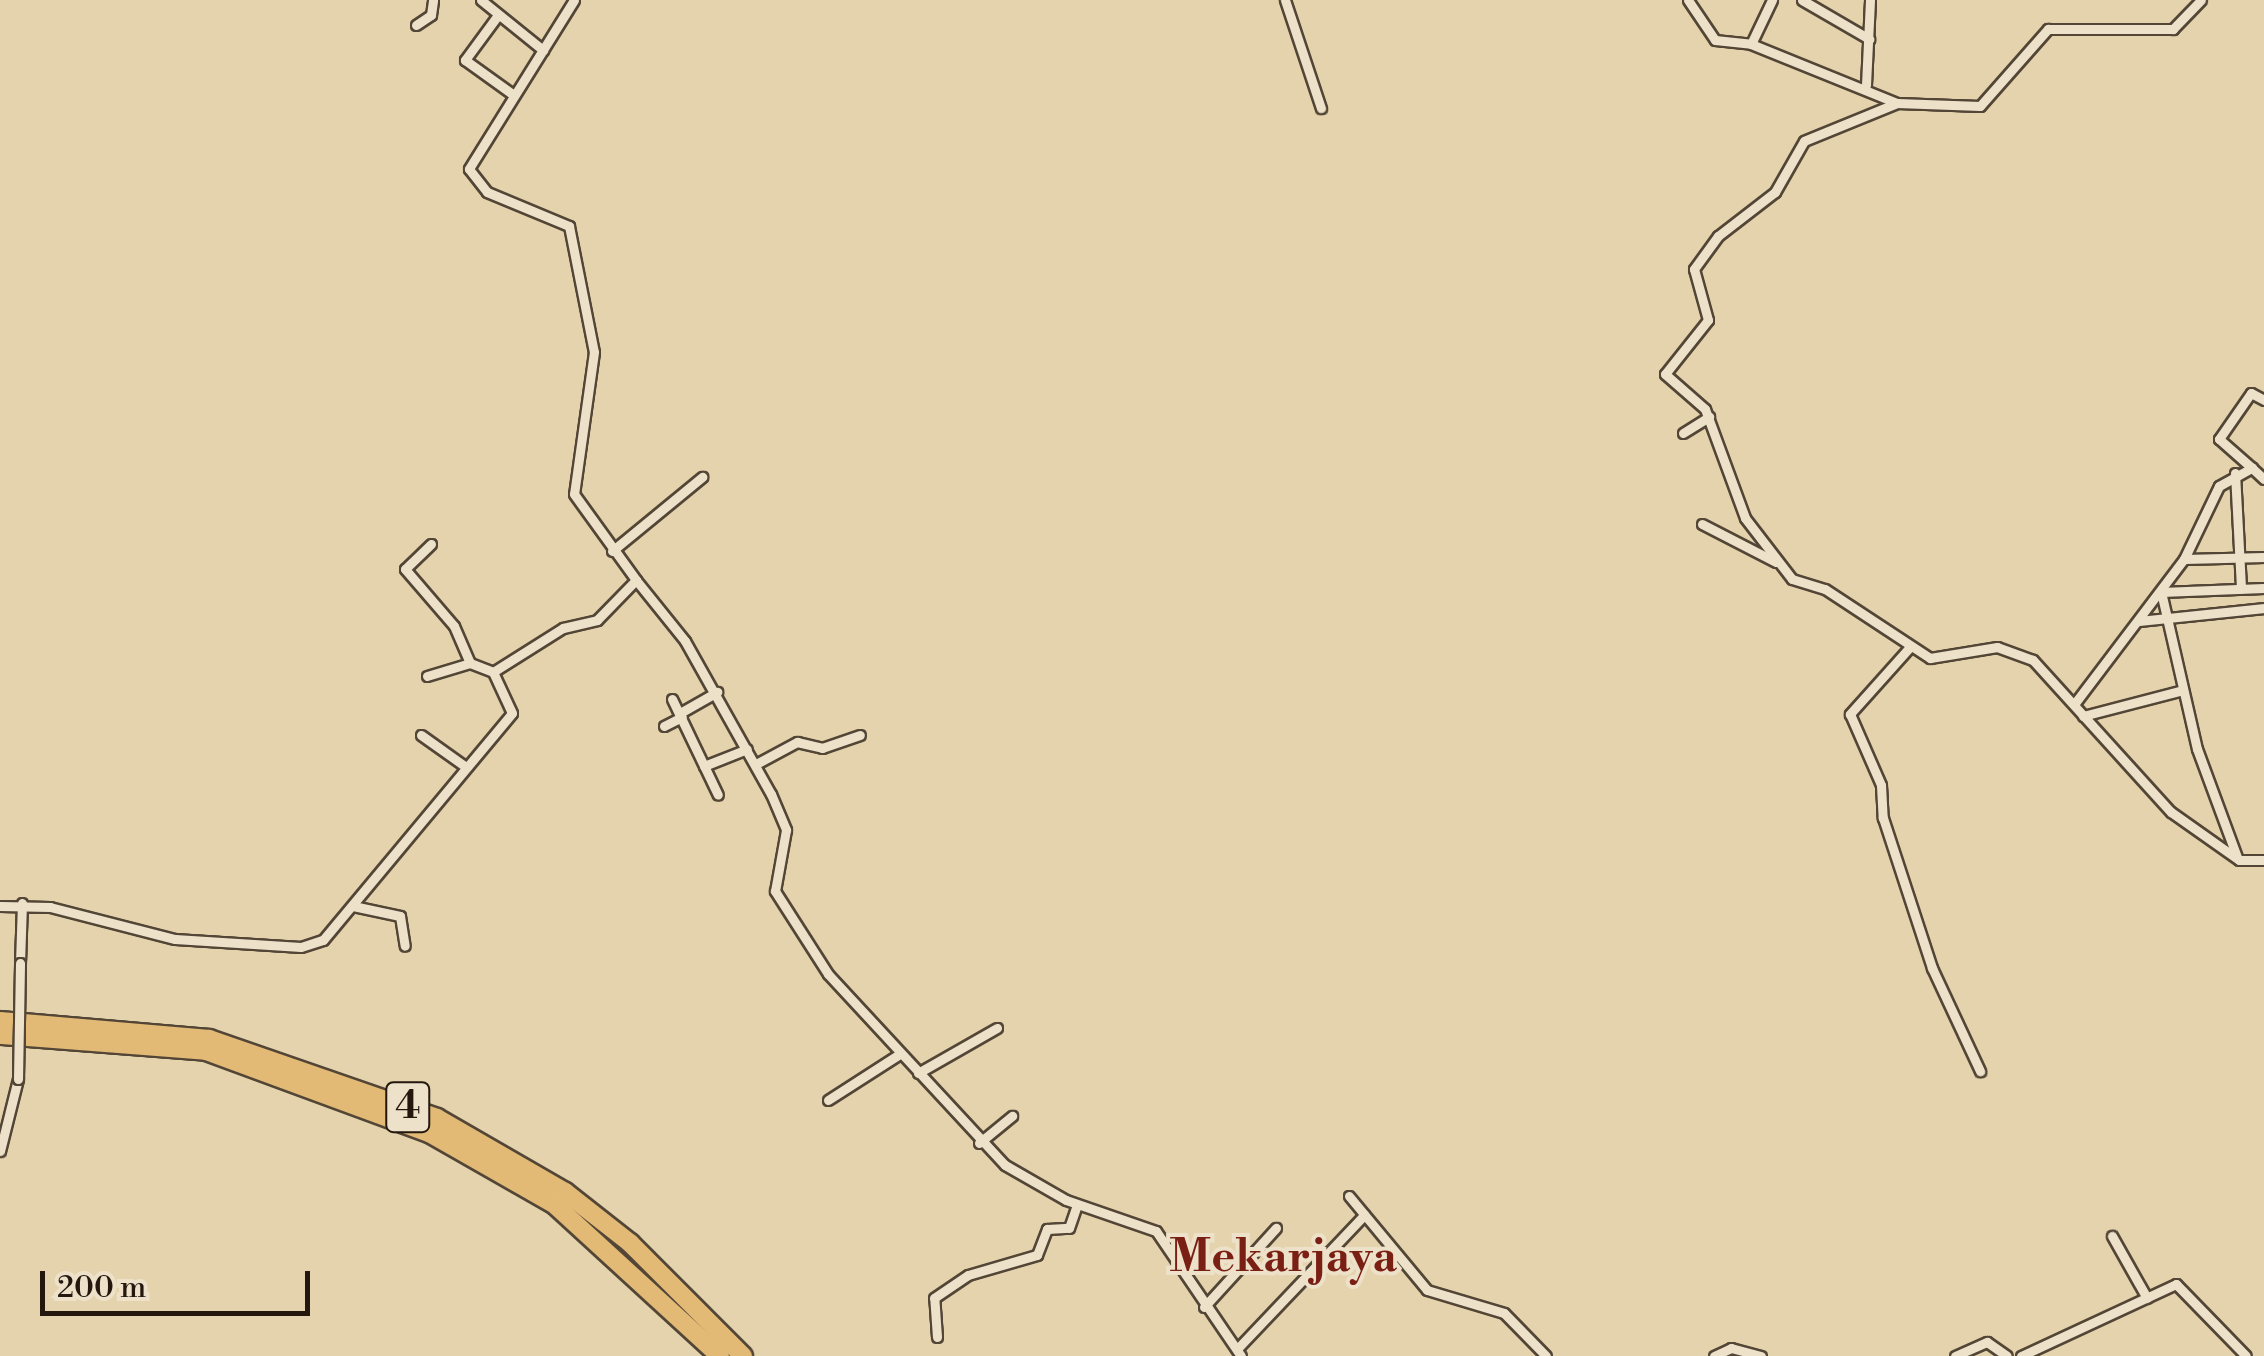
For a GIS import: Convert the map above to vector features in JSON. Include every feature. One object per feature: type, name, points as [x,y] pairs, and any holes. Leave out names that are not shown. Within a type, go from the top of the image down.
[{"type":"highway","name":"4","points":[[0,1021],[210,1038],[437,1118],[565,1192],[630,1243],[743,1356]]},
{"type":"highway","name":"4","points":[[0,1036],[206,1052],[429,1133],[568,1215],[720,1356]]},
{"type":"street","points":[[416,25],[431,15],[433,0]]},
{"type":"street","points":[[481,0],[543,50]]},
{"type":"street","points":[[574,0],[511,93],[469,169],[486,192],[569,226],[594,352],[574,494],[717,692],[756,764],[786,830],[774,878],[780,904],[898,1055],[979,1143],[1077,1205],[1156,1231],[1204,1307],[1239,1353],[1364,1215]]},
{"type":"street","points":[[1285,0],[1321,108]]},
{"type":"street","points":[[1688,0],[1706,34],[1751,44],[1866,85],[1897,103]]},
{"type":"street","points":[[1751,44],[1772,0]]},
{"type":"street","points":[[1802,0],[1869,39]]},
{"type":"street","points":[[1866,85],[1870,0]]},
{"type":"street","points":[[1776,562],[1738,502],[1709,418],[1664,369],[1708,320],[1696,262],[1775,192],[1804,140],[1897,103],[1980,106],[2048,30],[2173,29],[2201,0]]},
{"type":"street","points":[[498,15],[465,60],[511,93]]},
{"type":"street","points":[[2264,400],[2250,393],[2219,439],[2264,479]]},
{"type":"street","points":[[1683,434],[1709,418]]},
{"type":"street","points":[[2076,703],[2184,559],[2206,506],[2235,472],[2252,468]]},
{"type":"street","points":[[2235,472],[2236,558],[2241,589]]},
{"type":"street","points":[[612,551],[702,477]]},
{"type":"street","points":[[1702,524],[1776,562],[1909,648],[1948,660],[2016,651],[2076,703],[2143,788],[2238,860],[2264,860]]},
{"type":"street","points":[[431,544],[405,570],[454,626],[470,663]]},
{"type":"street","points":[[2184,559],[2264,556]]},
{"type":"street","points":[[493,672],[562,628],[598,620],[636,580]]},
{"type":"street","points":[[2161,592],[2264,588]]},
{"type":"street","points":[[2161,592],[2183,690],[2238,860]]},
{"type":"street","points":[[2139,622],[2264,608]]},
{"type":"street","points":[[1909,648],[1850,714],[1881,785],[1883,818],[1932,968],[1980,1071]]},
{"type":"street","points":[[0,906],[22,903],[175,939],[302,947],[334,932],[372,871],[512,713],[493,672],[470,663],[427,676]]},
{"type":"street","points":[[2083,716],[2183,690]]},
{"type":"street","points":[[664,726],[717,692]]},
{"type":"street","points":[[672,699],[718,795]]},
{"type":"street","points":[[421,735],[463,765]]},
{"type":"street","points":[[756,764],[797,742],[822,748],[860,735]]},
{"type":"street","points":[[704,766],[747,748]]},
{"type":"street","points":[[0,1151],[18,1079],[22,903]]},
{"type":"street","points":[[353,906],[400,916],[404,946]]},
{"type":"street","points":[[918,1073],[997,1028]]},
{"type":"street","points":[[828,1100],[898,1055]]},
{"type":"street","points":[[979,1143],[1012,1116]]},
{"type":"street","points":[[1349,1196],[1427,1290],[1504,1313],[1546,1356]]},
{"type":"street","points":[[937,1336],[934,1298],[968,1275],[1037,1255],[1047,1229],[1070,1228],[1077,1205]]},
{"type":"street","points":[[1204,1307],[1276,1228]]},
{"type":"street","points":[[2112,1236],[2147,1298]]},
{"type":"street","points":[[2021,1356],[2181,1286],[2240,1354]]},
{"type":"street","points":[[1954,1356],[1987,1342],[2007,1356]]},
{"type":"street","points":[[1714,1356],[1731,1348],[1762,1356]]},
{"type":"district","name":"Mekarjaya","points":[[1283,1258]]}]
